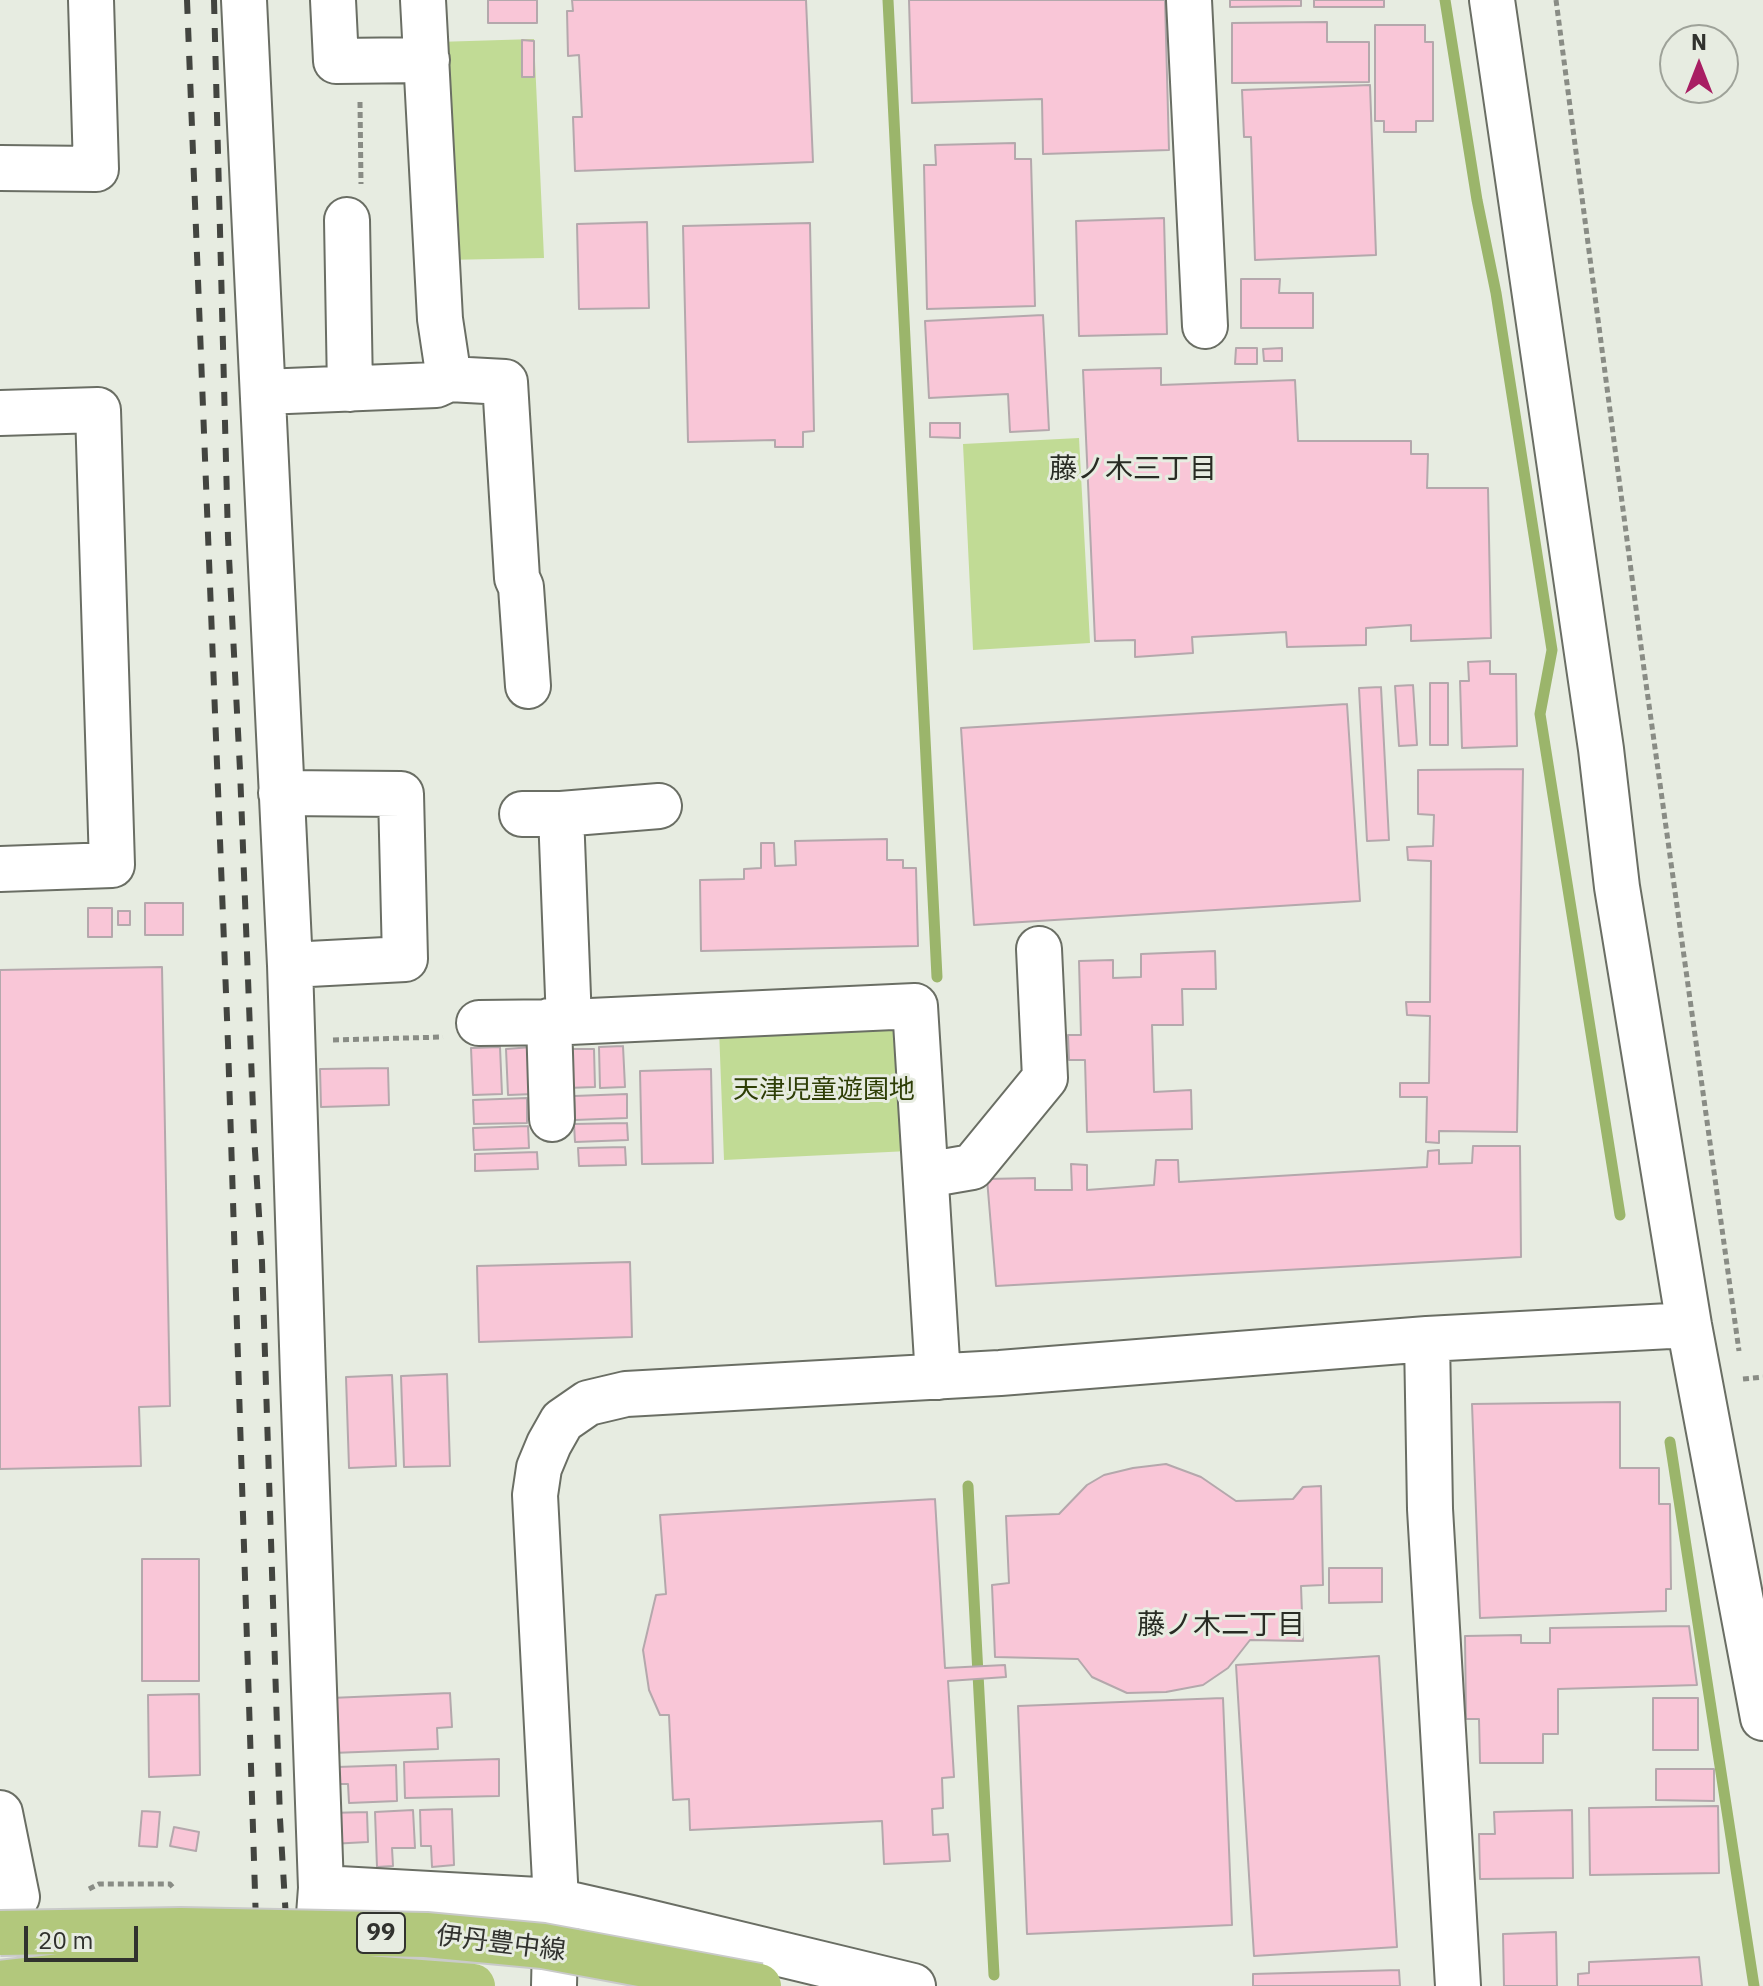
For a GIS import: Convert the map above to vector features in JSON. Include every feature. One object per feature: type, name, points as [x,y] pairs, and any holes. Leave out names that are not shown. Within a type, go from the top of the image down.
[{"type":"main road","name":"伊丹豊中線","points":[[0,1933],[196,1930],[426,1935],[543,1946],[759,1986]]},
{"type":"main road","name":"伊丹豊中線","points":[[0,1983],[86,1973],[301,1973],[473,1986]]},
{"type":"street","points":[[0,168],[96,169],[91,0]]},
{"type":"street","points":[[244,0],[290,965],[321,1888],[316,1947],[326,1986]]},
{"type":"street","points":[[333,0],[336,61],[427,60]]},
{"type":"street","points":[[423,0],[440,319],[449,379]]},
{"type":"street","points":[[1189,0],[1205,326]]},
{"type":"street","points":[[1492,0],[1599,733],[1617,887],[1689,1325],[1763,1718]]},
{"type":"street","points":[[347,220],[350,389]]},
{"type":"street","points":[[263,392],[436,385],[449,379],[505,382],[517,578],[521,587],[528,686]]},
{"type":"street","points":[[0,413],[98,410],[112,865],[0,869]]},
{"type":"street","points":[[281,793],[401,794],[405,959],[290,965]]},
{"type":"street","points":[[552,1119],[559,1022],[541,814],[659,806]]},
{"type":"street","points":[[926,1175],[972,1167],[1045,1078],[1039,949]]},
{"type":"street","points":[[479,1023],[915,1006],[938,1377]]},
{"type":"street","points":[[554,1986],[556,1901],[535,1495],[539,1468],[562,1421],[588,1403],[626,1394],[938,1377],[1427,1339],[1689,1325]]},
{"type":"street","points":[[1427,1339],[1430,1509],[1458,1986]]},
{"type":"street","points":[[0,1813],[17,1897],[0,1897]]},
{"type":"street","points":[[321,1888],[556,1901],[913,1986]]},
{"type":"path","points":[[1556,0],[1644,669],[1741,1364]]},
{"type":"path","points":[[347,220],[348,201],[361,200],[359,61]]},
{"type":"path","points":[[292,1041],[469,1037],[479,1023]]},
{"type":"path","points":[[1744,1391],[1743,1379],[1763,1377]]},
{"type":"green space","points":[[534,39],[544,258],[444,260],[437,42]]},
{"type":"green space","points":[[1079,438],[1090,643],[973,650],[963,444]]},
{"type":"green space","name":"天津児童遊園地","points":[[900,1028],[909,1151],[724,1160],[719,1029]]},
{"type":"building","points":[[488,0],[537,0],[537,23],[488,23]]},
{"type":"building","points":[[572,0],[806,0],[813,162],[575,171],[573,117],[582,117],[579,55],[568,56],[567,11],[573,11]]},
{"type":"building","points":[[909,0],[1165,0],[1169,150],[1043,154],[1042,99],[912,103]]},
{"type":"building","points":[[1230,0],[1301,0],[1301,6],[1230,7]]},
{"type":"building","points":[[1314,0],[1384,0],[1384,7],[1314,7]]},
{"type":"building","points":[[1327,22],[1327,42],[1369,42],[1369,82],[1232,83],[1232,23]]},
{"type":"building","points":[[1375,25],[1425,25],[1425,42],[1433,42],[1433,121],[1416,121],[1416,132],[1384,132],[1384,121],[1375,121]]},
{"type":"building","points":[[522,40],[534,41],[534,77],[522,77]]},
{"type":"building","points":[[1370,85],[1376,255],[1255,260],[1251,137],[1244,137],[1242,90]]},
{"type":"building","points":[[1015,143],[1015,159],[1031,159],[1035,306],[927,309],[924,165],[936,165],[935,145]]},
{"type":"building","points":[[1164,218],[1167,334],[1079,336],[1076,221]]},
{"type":"building","points":[[647,222],[649,308],[579,309],[577,224]]},
{"type":"building","points":[[810,223],[814,431],[803,432],[803,447],[775,447],[775,440],[688,442],[683,226]]},
{"type":"building","points":[[1241,279],[1280,279],[1279,293],[1313,293],[1313,328],[1241,328]]},
{"type":"building","points":[[1043,315],[1049,430],[1010,432],[1008,394],[929,398],[925,321]]},
{"type":"building","points":[[1236,348],[1257,348],[1257,364],[1235,364]]},
{"type":"building","points":[[1282,348],[1282,361],[1264,361],[1263,349]]},
{"type":"building","points":[[1161,368],[1161,385],[1295,380],[1298,441],[1411,441],[1411,454],[1428,454],[1427,488],[1488,488],[1491,638],[1411,641],[1411,625],[1366,628],[1366,645],[1287,647],[1286,632],[1192,637],[1193,653],[1135,657],[1135,640],[1095,641],[1083,370]]},
{"type":"building","points":[[930,423],[960,423],[960,438],[930,437]]},
{"type":"building","points":[[1490,661],[1490,674],[1516,674],[1517,746],[1462,748],[1460,681],[1469,681],[1468,662]]},
{"type":"building","points":[[1430,683],[1448,683],[1448,745],[1430,745]]},
{"type":"building","points":[[1413,685],[1417,745],[1399,746],[1395,686]]},
{"type":"building","points":[[1381,687],[1389,840],[1367,841],[1359,688]]},
{"type":"building","points":[[1347,704],[1360,901],[974,925],[961,728]]},
{"type":"building","points":[[1523,769],[1517,1132],[1439,1131],[1439,1143],[1426,1142],[1427,1097],[1400,1097],[1400,1083],[1429,1083],[1430,1016],[1407,1015],[1406,1002],[1430,1002],[1431,861],[1408,860],[1407,847],[1433,846],[1434,815],[1418,814],[1418,770]]},
{"type":"building","points":[[887,839],[887,860],[903,860],[903,868],[916,868],[918,946],[701,951],[700,880],[744,879],[744,869],[761,868],[761,843],[774,843],[775,866],[796,865],[795,841]]},
{"type":"building","points":[[145,903],[183,903],[183,935],[145,935]]},
{"type":"building","points":[[88,908],[112,908],[112,937],[88,937]]},
{"type":"building","points":[[118,911],[130,911],[130,925],[118,925]]},
{"type":"building","points":[[1215,951],[1216,989],[1182,989],[1183,1025],[1152,1025],[1154,1092],[1191,1090],[1192,1129],[1087,1132],[1085,1060],[1069,1060],[1068,1035],[1081,1035],[1079,961],[1113,960],[1113,978],[1141,977],[1141,954]]},
{"type":"building","points":[[162,967],[170,1406],[139,1407],[141,1466],[0,1469],[0,970]]},
{"type":"building","points":[[623,1046],[625,1087],[600,1088],[599,1047]]},
{"type":"building","points":[[500,1047],[502,1094],[473,1095],[471,1048]]},
{"type":"building","points":[[532,1047],[534,1094],[508,1095],[506,1049]]},
{"type":"building","points":[[564,1049],[594,1049],[595,1087],[566,1088]]},
{"type":"building","points":[[388,1068],[389,1105],[321,1107],[320,1069]]},
{"type":"building","points":[[711,1069],[713,1163],[642,1164],[640,1071]]},
{"type":"building","points":[[627,1094],[627,1118],[575,1120],[574,1096]]},
{"type":"building","points":[[527,1098],[527,1123],[474,1124],[473,1100]]},
{"type":"building","points":[[627,1123],[628,1140],[575,1142],[574,1124]]},
{"type":"building","points":[[528,1126],[529,1148],[474,1150],[473,1128]]},
{"type":"building","points":[[1473,1146],[1520,1146],[1521,1257],[996,1286],[987,1179],[1035,1178],[1035,1190],[1072,1190],[1071,1164],[1087,1165],[1087,1190],[1154,1185],[1156,1160],[1178,1160],[1179,1182],[1427,1167],[1428,1151],[1439,1150],[1439,1164],[1472,1163]]},
{"type":"building","points":[[625,1147],[626,1165],[579,1166],[578,1148]]},
{"type":"building","points":[[537,1152],[538,1169],[475,1171],[475,1154]]},
{"type":"building","points":[[630,1262],[632,1337],[479,1342],[477,1266]]},
{"type":"building","points":[[447,1374],[450,1466],[404,1467],[401,1376]]},
{"type":"building","points":[[392,1375],[396,1466],[349,1468],[346,1377]]},
{"type":"building","points":[[1620,1402],[1620,1468],[1659,1468],[1659,1504],[1670,1504],[1671,1589],[1666,1589],[1666,1611],[1480,1618],[1472,1404]]},
{"type":"building","points":[[1166,1464],[1201,1477],[1236,1501],[1293,1499],[1303,1487],[1321,1486],[1323,1585],[1301,1586],[1303,1641],[1250,1640],[1228,1668],[1203,1685],[1166,1692],[1127,1693],[1092,1677],[1078,1659],[995,1657],[992,1585],[1009,1583],[1006,1516],[1059,1514],[1087,1485],[1104,1475]]},
{"type":"building","points":[[935,1499],[945,1668],[1005,1665],[1006,1677],[948,1681],[954,1777],[942,1778],[943,1808],[932,1809],[933,1835],[948,1834],[950,1861],[884,1864],[882,1821],[690,1830],[689,1799],[673,1800],[669,1715],[660,1715],[649,1690],[643,1650],[656,1595],[666,1594],[660,1515]]},
{"type":"building","points":[[142,1559],[199,1559],[199,1681],[142,1681]]},
{"type":"building","points":[[1329,1568],[1382,1568],[1382,1602],[1329,1603]]},
{"type":"building","points":[[1689,1626],[1697,1685],[1558,1689],[1558,1734],[1543,1734],[1543,1763],[1480,1763],[1479,1719],[1466,1719],[1465,1636],[1521,1635],[1521,1643],[1550,1643],[1550,1628]]},
{"type":"building","points":[[1379,1656],[1397,1947],[1254,1956],[1236,1665]]},
{"type":"building","points":[[450,1693],[452,1727],[437,1728],[438,1749],[332,1753],[330,1698]]},
{"type":"building","points":[[199,1694],[200,1775],[149,1777],[148,1695]]},
{"type":"building","points":[[1223,1698],[1232,1925],[1027,1934],[1018,1706]]},
{"type":"building","points":[[1653,1698],[1698,1698],[1698,1750],[1653,1750]]},
{"type":"building","points":[[499,1759],[499,1796],[405,1798],[404,1762]]},
{"type":"building","points":[[396,1765],[397,1801],[349,1803],[348,1784],[338,1784],[337,1767]]},
{"type":"building","points":[[1656,1769],[1714,1769],[1714,1801],[1656,1800]]},
{"type":"building","points":[[1718,1806],[1719,1873],[1590,1875],[1589,1808]]},
{"type":"building","points":[[452,1809],[454,1865],[432,1867],[431,1846],[421,1846],[420,1810]]},
{"type":"building","points":[[413,1810],[415,1848],[392,1848],[393,1866],[377,1867],[375,1812]]},
{"type":"building","points":[[1572,1810],[1573,1878],[1480,1879],[1479,1834],[1495,1834],[1494,1812]]},
{"type":"building","points":[[142,1811],[160,1812],[157,1847],[139,1846]]},
{"type":"building","points":[[367,1812],[368,1842],[330,1844],[329,1813]]},
{"type":"building","points":[[174,1827],[199,1832],[196,1851],[170,1846]]},
{"type":"building","points":[[1556,1932],[1557,1986],[1504,1986],[1503,1934]]},
{"type":"building","points":[[1699,1957],[1702,1986],[1578,1986],[1578,1974],[1589,1973],[1589,1962]]},
{"type":"building","points":[[1399,1970],[1400,1986],[1253,1986],[1253,1974]]},
{"type":"waterway","points":[[888,0],[937,977]]},
{"type":"waterway","points":[[1445,0],[1477,200],[1496,293],[1552,650],[1540,714],[1620,1215]]},
{"type":"waterway","points":[[1670,1442],[1754,1986]]},
{"type":"waterway","points":[[968,1486],[994,1975]]},
{"type":"railway","points":[[187,0],[228,1044],[258,1986]]},
{"type":"railway","points":[[214,0],[228,538],[262,1262],[280,1819],[290,1986]]},
{"type":"district","name":"藤ノ木三丁目","points":[[1133,470]]},
{"type":"district","name":"藤ノ木二丁目","points":[[1221,1626]]}]
